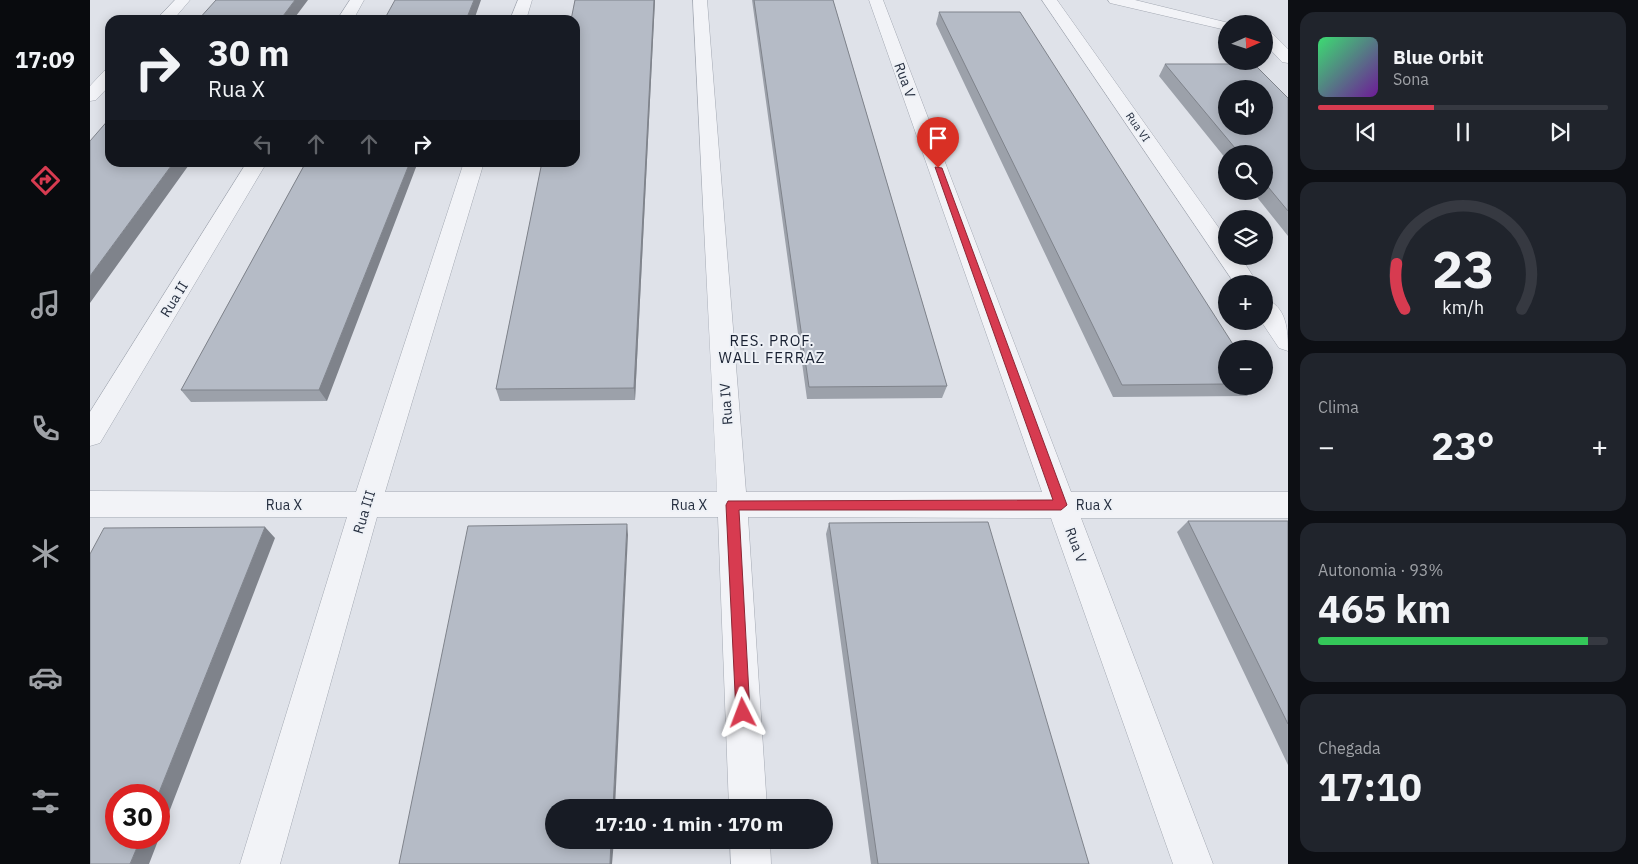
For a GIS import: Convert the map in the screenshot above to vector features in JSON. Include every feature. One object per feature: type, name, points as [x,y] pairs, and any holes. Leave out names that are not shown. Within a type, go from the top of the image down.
[{"type":"street","points":[[169,15],[183,0]]},
{"type":"street","points":[[348,15],[357,0]]},
{"type":"street","points":[[520,15],[525,0]]},
{"type":"street","name":"Rua IV","points":[[700,0],[732,505],[748,799]]},
{"type":"street","name":"Rua V","points":[[876,0],[1194,864]]},
{"type":"street","name":"Rua VI","points":[[1049,0],[1218,242]]},
{"type":"street","points":[[1115,0],[1218,23]]},
{"type":"street","points":[[1273,36],[1288,39]]},
{"type":"street","points":[[1273,43],[1288,58]]},
{"type":"street","points":[[90,96],[105,80]]},
{"type":"street","name":"Rua II","points":[[90,435],[254,167]]},
{"type":"street","name":"Rua III","points":[[260,864],[366,505],[472,167]]},
{"type":"street","points":[[1273,320],[1288,342]]},
{"type":"street","name":"Rua X","points":[[90,504],[1288,505]]},
{"type":"street","points":[[750,849],[751,864]]},
{"type":"building","points":[[216,0],[295,0],[284,15],[202,15]]},
{"type":"building","points":[[395,0],[474,0],[468,15],[387,15]]},
{"type":"building","points":[[575,0],[654,0],[634,388],[496,389],[541,167],[580,167],[580,15],[572,15]]},
{"type":"building","points":[[754,0],[833,0],[947,386],[809,387]]},
{"type":"building","points":[[939,12],[1020,12],[1218,321],[1218,330],[1224,330],[1230,340],[1218,340],[1218,384],[1122,385]]},
{"type":"building","points":[[1165,64],[1218,64],[1218,70],[1260,70],[1270,80],[1218,80],[1218,128]]},
{"type":"building","points":[[1273,83],[1288,98],[1288,211],[1273,193],[1273,145],[1232,145],[1224,135],[1273,135]]},
{"type":"building","points":[[105,124],[105,167],[170,167],[90,276],[90,141]]},
{"type":"building","points":[[303,167],[408,167],[319,390],[181,390]]},
{"type":"building","points":[[1188,521],[1288,521],[1288,724]]},
{"type":"building","points":[[988,522],[1089,864],[878,864],[829,523]]},
{"type":"building","points":[[627,524],[613,799],[545,799],[545,849],[611,849],[610,864],[399,864],[468,526]]},
{"type":"building","points":[[265,527],[162,784],[105,784],[105,849],[136,849],[130,864],[90,864],[90,554],[104,528]]},
{"type":"district","name":"RES. PROF. WALL FERRAZ","points":[[772,350]]},
{"type":"route","points":[[743,713],[732,505],[1061,505],[938,168]]}]
